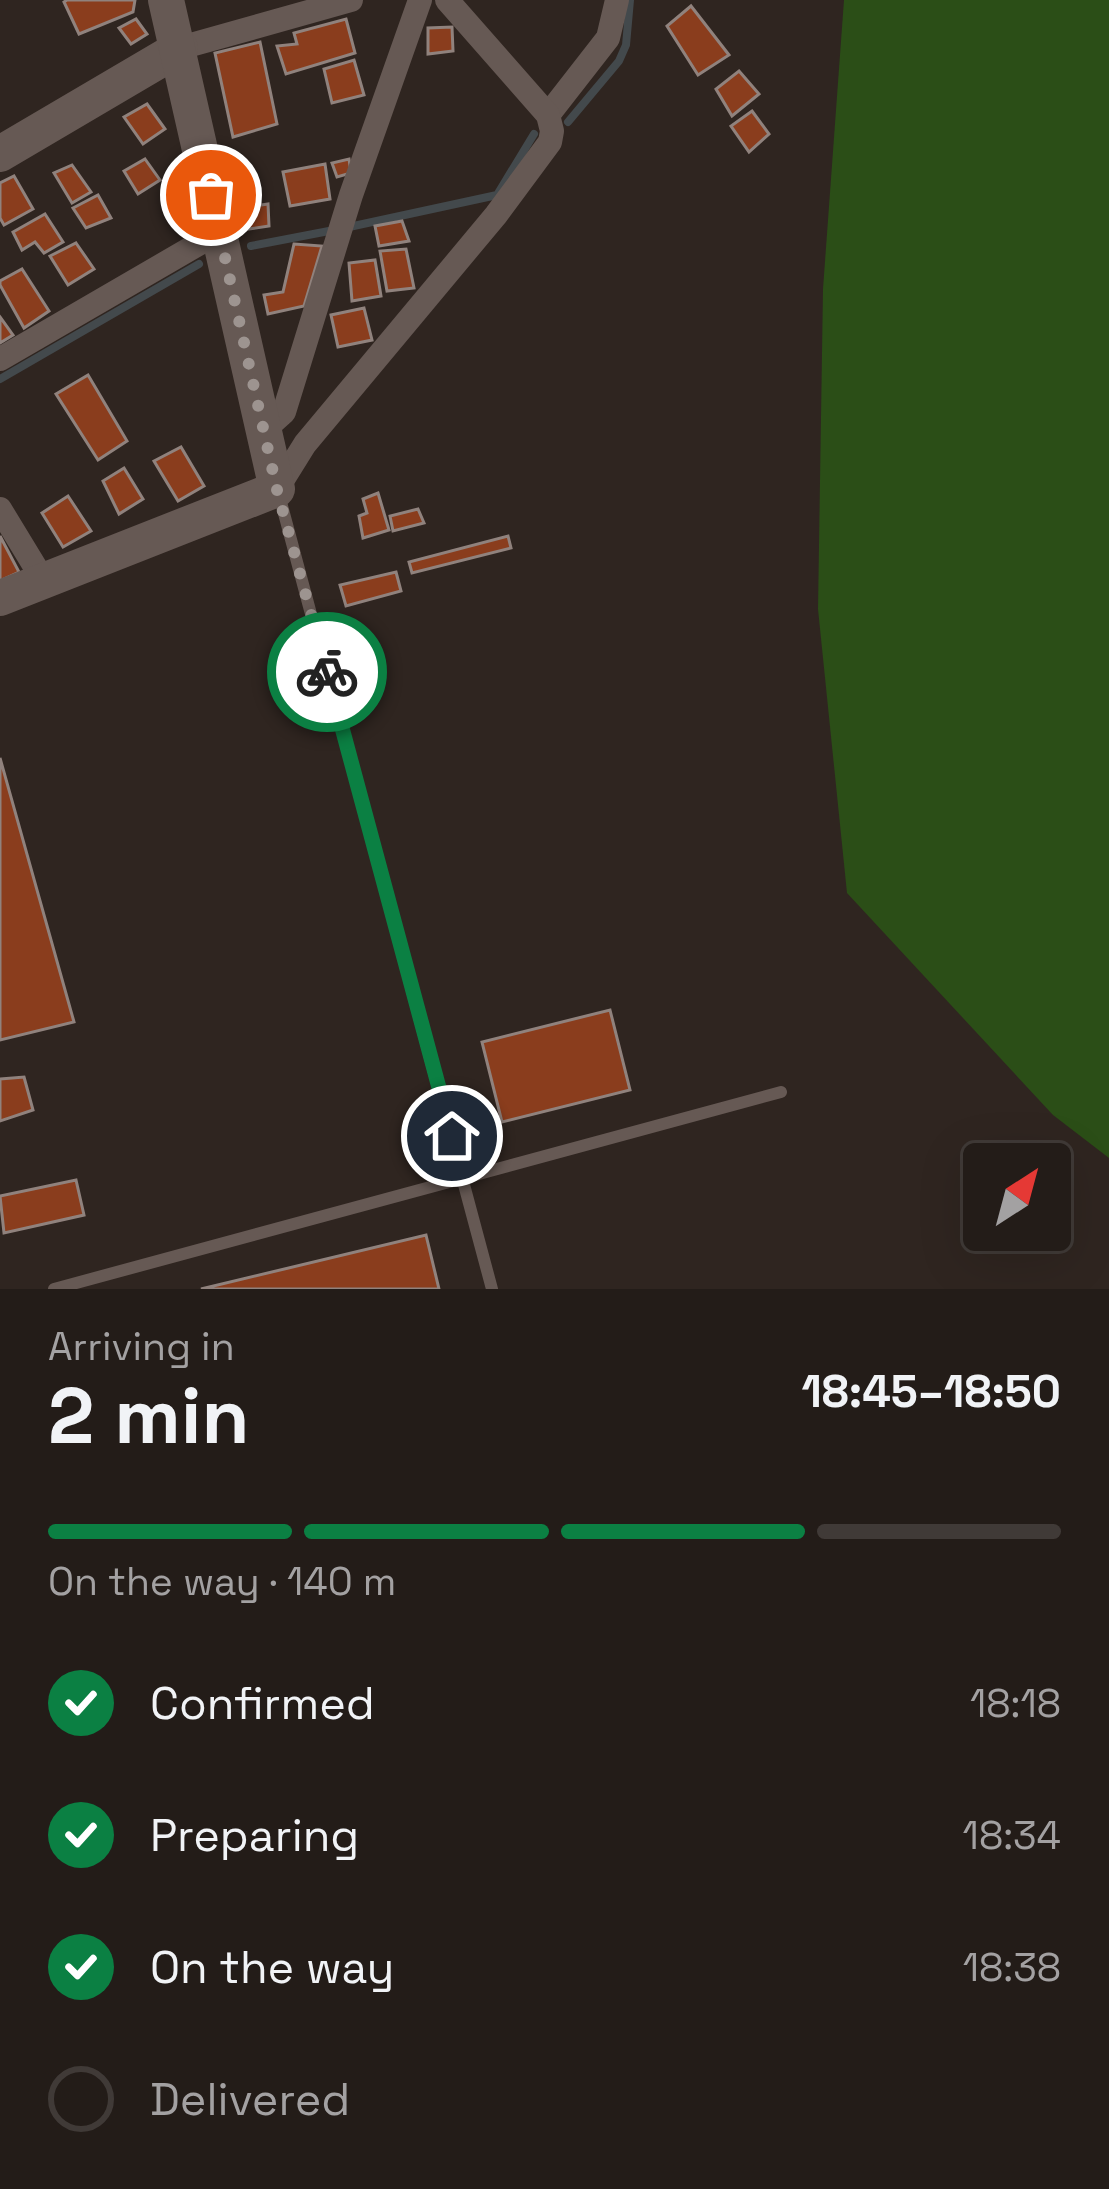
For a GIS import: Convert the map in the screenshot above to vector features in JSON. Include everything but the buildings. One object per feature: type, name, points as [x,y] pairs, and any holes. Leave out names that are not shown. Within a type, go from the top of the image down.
[{"type":"street","points":[[166,0],[277,490]]},
{"type":"street","points":[[0,154],[180,47],[351,0]]},
{"type":"street","points":[[264,430],[284,412],[351,195],[420,0]]},
{"type":"street","points":[[0,598],[277,490],[305,444],[496,215],[550,142],[552,131],[548,115],[447,0]]},
{"type":"street","points":[[548,115],[608,38],[617,0]]},
{"type":"street","points":[[0,359],[219,232]]},
{"type":"street","points":[[0,509],[45,583]]},
{"type":"lane","points":[[277,490],[492,1289]]},
{"type":"lane","points":[[53,1289],[781,1092]]},
{"type":"green space","points":[[844,0],[1109,0],[1109,1158],[1053,1115],[847,893],[818,609],[823,289]]},
{"type":"waterway","points":[[568,122],[619,61],[626,45],[630,0]]},
{"type":"waterway","points":[[349,227],[497,195],[534,134]]},
{"type":"waterway","points":[[251,246],[329,231]]},
{"type":"waterway","points":[[0,379],[199,264]]},
{"type":"way so far","points":[[211,195],[277,490],[327,672]]},
{"type":"route","points":[[327,672],[452,1136]]}]
